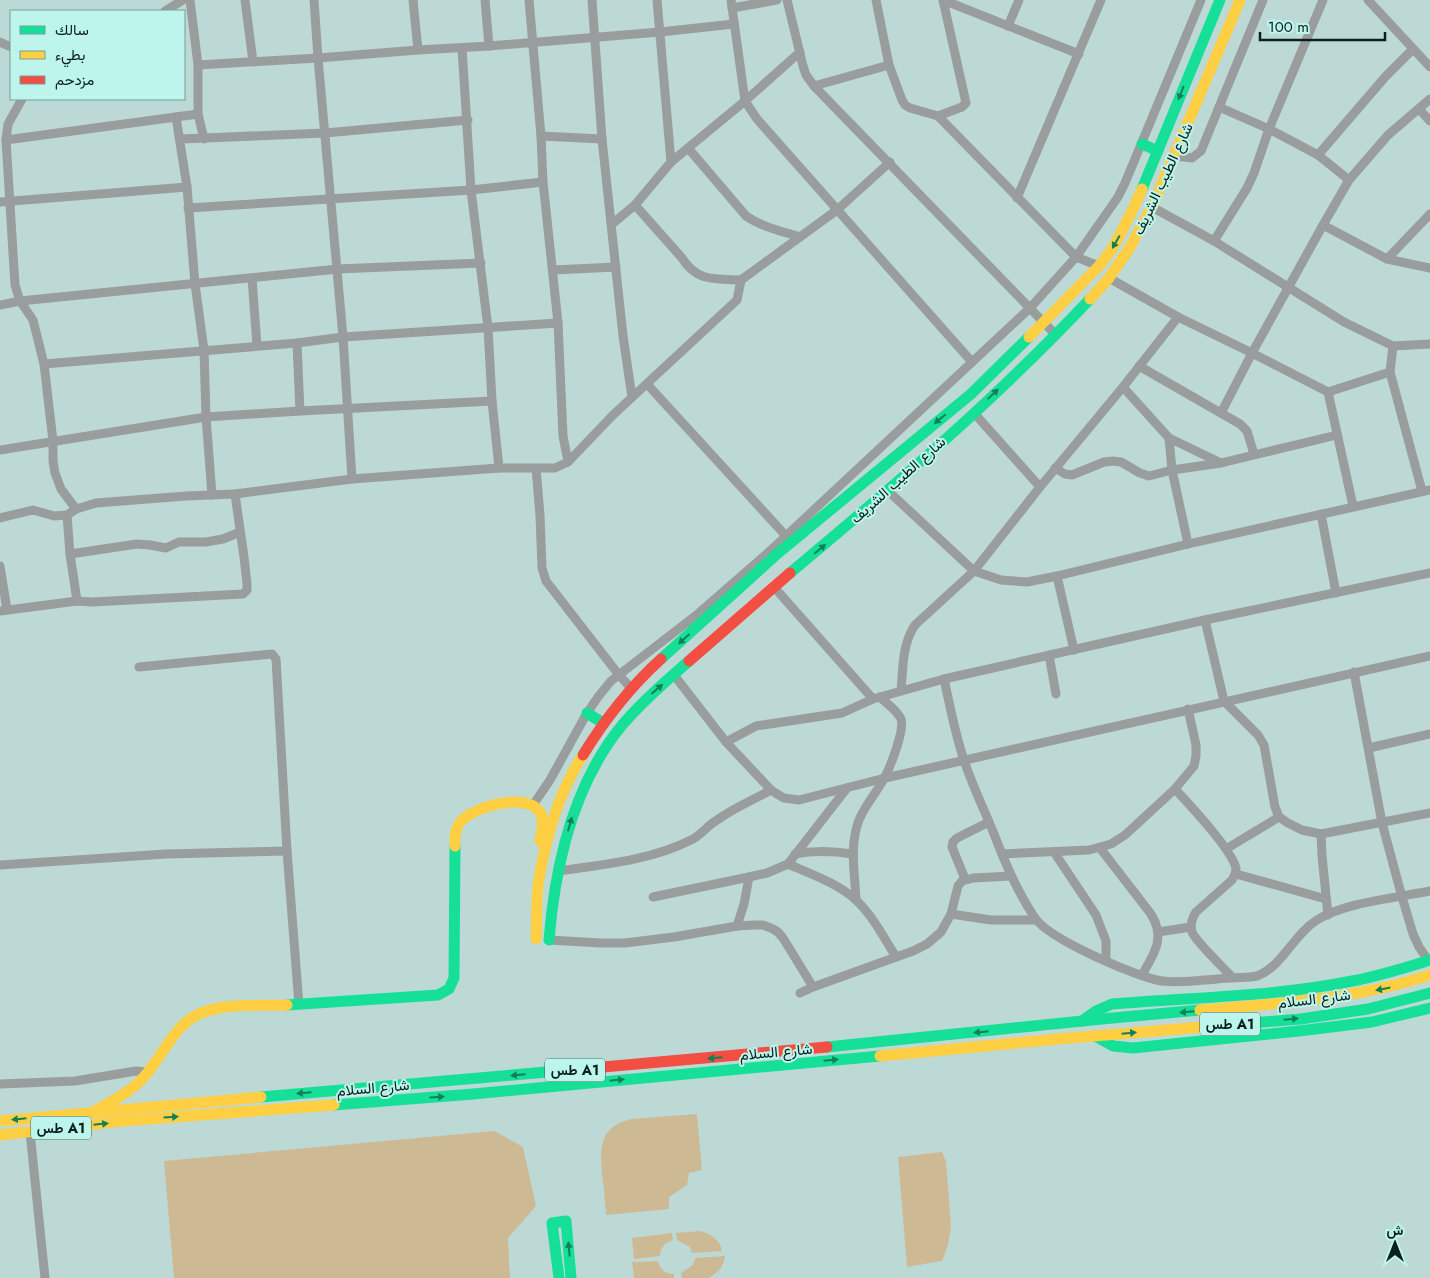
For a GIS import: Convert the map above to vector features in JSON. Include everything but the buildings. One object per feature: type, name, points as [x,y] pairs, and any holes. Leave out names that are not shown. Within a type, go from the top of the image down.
[{"type":"main road","name":"شارع الطيب الشريف","points":[[536,938],[538,894],[550,829],[565,789],[583,752],[603,723],[631,688],[653,666],[777,554],[970,394],[1045,322],[1098,266],[1113,248],[1123,231],[1158,152],[1220,0]]},
{"type":"main road","name":"شارع الطيب الشريف","points":[[549,940],[558,871],[573,816],[594,766],[606,746],[635,709],[774,587],[867,509],[974,412],[1056,335],[1109,278],[1129,249],[1152,208],[1240,0]]},
{"type":"main road","points":[[1203,38],[1206,45],[1210,48],[1220,47]]},
{"type":"main road","points":[[1190,71],[1200,66],[1206,71],[1207,77]]},
{"type":"main road","points":[[1142,144],[1158,152]]},
{"type":"main road","points":[[777,554],[781,564],[785,567],[796,569]]},
{"type":"main road","points":[[759,570],[766,571],[771,575],[774,587]]},
{"type":"main road","points":[[587,713],[603,723]]},
{"type":"main road","points":[[92,1112],[126,1094],[138,1084],[149,1072],[178,1030],[188,1020],[201,1012],[225,1007],[299,1005],[438,995],[449,989],[453,982],[454,974],[455,835],[457,827],[462,820],[470,815],[500,804],[520,801],[533,805],[538,809],[542,820],[537,859],[538,865],[542,868],[558,871]]},
{"type":"main road","points":[[1082,1021],[1090,1014],[1112,1004],[1206,998],[1309,988],[1358,980],[1392,972],[1429,960]]},
{"type":"main road","name":"شارع السلام","points":[[92,1112],[852,1045],[1082,1021],[1302,1002],[1360,994],[1393,987],[1430,975]]},
{"type":"main road","name":"شارع السلام","points":[[30,1132],[122,1121],[472,1094],[1327,1016],[1382,1006],[1430,993]]},
{"type":"main road","points":[[1095,1036],[1112,1046],[1133,1048],[1363,1023],[1394,1018],[1430,1008]]},
{"type":"main road","name":"طس A1","points":[[0,1121],[92,1112]]},
{"type":"main road","name":"طس A1","points":[[0,1135],[30,1132]]},
{"type":"main road","points":[[559,1278],[552,1223],[566,1221],[571,1278]]},
{"type":"street","points":[[167,10],[183,0]]},
{"type":"street","points":[[190,0],[198,65],[198,114],[204,138]]},
{"type":"street","points":[[245,0],[253,62]]},
{"type":"street","points":[[314,0],[324,133],[338,269],[352,479]]},
{"type":"street","points":[[413,0],[418,50]]},
{"type":"street","points":[[485,0],[489,46]]},
{"type":"street","points":[[529,0],[558,323],[563,436],[568,462]]},
{"type":"street","points":[[592,0],[602,139],[622,336],[632,397]]},
{"type":"street","points":[[657,0],[672,162]]},
{"type":"street","points":[[776,0],[732,4],[745,101],[766,130],[972,362]]},
{"type":"street","points":[[787,0],[803,66],[806,75],[814,86],[890,162],[1056,335]]},
{"type":"street","points":[[876,0],[889,65],[902,100],[906,105],[938,116],[1076,257],[1098,266]]},
{"type":"street","points":[[1008,26],[1019,0]]},
{"type":"street","points":[[1017,198],[1101,0]]},
{"type":"street","points":[[533,805],[550,780],[587,713],[601,693],[619,674],[699,613],[786,536],[1030,308],[1076,257],[1118,197],[1202,0]]},
{"type":"street","points":[[1175,156],[1192,158],[1201,151],[1263,0]]},
{"type":"street","points":[[1214,241],[1247,188],[1254,173],[1269,129],[1323,0]]},
{"type":"street","points":[[1368,0],[1430,68]]},
{"type":"street","points":[[938,116],[962,108],[966,103],[947,1]]},
{"type":"street","points":[[947,1],[1079,54]]},
{"type":"street","points":[[198,65],[533,43],[734,24]]},
{"type":"street","points":[[462,48],[472,190],[488,328],[492,400],[499,468]]},
{"type":"street","points":[[1318,155],[1386,76],[1413,49]]},
{"type":"street","points":[[612,224],[635,205],[672,162],[800,52]]},
{"type":"street","points":[[814,86],[889,65]]},
{"type":"street","points":[[1221,413],[1252,353],[1349,180],[1388,135],[1430,99]]},
{"type":"street","points":[[21,100],[8,124],[6,140],[14,285],[20,301],[33,320],[44,364],[53,441],[53,461],[58,482],[60,489],[76,509]]},
{"type":"street","points":[[1219,107],[1269,129],[1318,155],[1349,180]]},
{"type":"street","points":[[1419,109],[1430,121]]},
{"type":"street","points":[[6,140],[198,114]]},
{"type":"street","points":[[176,116],[187,187],[195,284],[204,350],[206,417],[212,496]]},
{"type":"street","points":[[181,139],[324,133],[468,120]]},
{"type":"street","points":[[541,136],[602,139]]},
{"type":"street","points":[[688,148],[746,216],[755,222],[800,237]]},
{"type":"street","points":[[635,205],[695,273],[705,278],[741,280],[837,210],[890,162]]},
{"type":"street","points":[[188,208],[472,190],[544,182]]},
{"type":"street","points":[[0,202],[187,187]]},
{"type":"street","points":[[1152,208],[1214,241],[1344,322],[1392,346],[1430,344]]},
{"type":"street","points":[[1387,259],[1430,214]]},
{"type":"street","points":[[1323,225],[1387,259],[1430,268]]},
{"type":"street","points":[[0,305],[20,301],[338,269],[481,263]]},
{"type":"street","points":[[553,270],[616,267]]},
{"type":"street","points":[[252,278],[257,346]]},
{"type":"street","points":[[1109,278],[1178,317],[1328,392],[1390,372]]},
{"type":"street","points":[[0,518],[33,510],[54,516],[67,515],[76,509],[96,503],[236,494],[352,479],[499,468],[555,468],[568,462],[613,415],[736,300],[741,280]]},
{"type":"street","points":[[901,691],[906,643],[911,630],[974,571],[1055,468],[1123,388],[1178,317]]},
{"type":"street","points":[[44,364],[343,338],[558,323]]},
{"type":"street","points":[[297,343],[300,411]]},
{"type":"street","points":[[887,490],[974,571],[1001,580],[1014,582],[1027,582],[1057,576],[1188,544],[1426,491],[1390,372],[1392,346]]},
{"type":"street","points":[[1139,366],[1244,427],[1254,454]]},
{"type":"street","points":[[647,384],[786,536]]},
{"type":"street","points":[[1123,388],[1170,438],[1221,463]]},
{"type":"street","points":[[1328,392],[1353,506]]},
{"type":"street","points":[[0,450],[206,417],[492,400]]},
{"type":"street","points":[[974,412],[1040,487]]},
{"type":"street","points":[[1055,468],[1064,474],[1072,475],[1104,462],[1113,461],[1121,462],[1144,476],[1153,475],[1172,470],[1221,463],[1337,434]]},
{"type":"street","points":[[1170,438],[1172,470],[1188,544]]},
{"type":"street","points":[[536,468],[542,568],[546,581],[631,688]]},
{"type":"street","points":[[0,566],[4,611],[78,601],[92,602],[243,594],[247,584],[236,494]]},
{"type":"street","points":[[1321,514],[1336,593]]},
{"type":"street","points":[[67,515],[70,554],[78,601]]},
{"type":"street","points":[[70,554],[138,544],[166,548],[179,542],[206,542],[223,539],[240,532]]},
{"type":"street","points":[[726,742],[751,728],[761,725],[842,713],[876,698],[944,679],[1205,620],[1430,574]]},
{"type":"street","points":[[1057,576],[1074,650]]},
{"type":"street","points":[[774,587],[876,698],[898,714],[902,721],[902,732],[885,778],[859,819],[855,834],[853,854],[856,900]]},
{"type":"street","points":[[1205,620],[1224,701],[1258,735],[1264,745],[1275,807],[1279,817],[1302,830],[1321,834],[1430,813]]},
{"type":"street","points":[[140,667],[261,654],[272,654],[276,659],[287,851],[299,1005]]},
{"type":"street","points":[[1048,656],[1056,694]]},
{"type":"street","points":[[674,675],[726,742],[771,790],[784,798],[799,800],[885,778],[1430,656]]},
{"type":"street","points":[[1354,672],[1382,823],[1413,934],[1419,947],[1429,960]]},
{"type":"street","points":[[944,679],[964,760],[1011,876],[1036,920],[1056,935],[1106,962],[1169,982],[1251,977],[1264,973],[1307,927],[1318,919],[1358,905],[1430,891]]},
{"type":"street","points":[[1002,854],[1078,851],[1100,848],[1112,844],[1125,835],[1175,789],[1194,766],[1196,756],[1195,738],[1188,709]]},
{"type":"street","points":[[1369,748],[1430,734]]},
{"type":"street","points":[[653,897],[767,873],[788,864],[847,788]]},
{"type":"street","points":[[1175,789],[1226,849],[1234,862],[1236,874]]},
{"type":"street","points":[[558,871],[619,862],[652,854],[684,843],[695,838],[720,817],[771,790]]},
{"type":"street","points":[[1226,849],[1279,817]]},
{"type":"street","points":[[966,880],[952,847],[953,842],[957,838],[989,822]]},
{"type":"street","points":[[1321,834],[1328,915]]},
{"type":"street","points":[[1100,848],[1151,914],[1158,932],[1155,952],[1142,975]]},
{"type":"street","points":[[0,865],[166,854],[287,851]]},
{"type":"street","points":[[796,854],[813,851],[831,851],[853,854]]},
{"type":"street","points":[[1054,852],[1096,915],[1106,941],[1106,962]]},
{"type":"street","points":[[788,864],[833,884],[856,900],[868,914],[896,957]]},
{"type":"street","points":[[1236,874],[1326,899]]},
{"type":"street","points":[[1232,978],[1194,936],[1191,926],[1196,912],[1236,874]]},
{"type":"street","points":[[800,993],[927,944],[941,932],[951,914],[958,886],[962,881],[1011,876]]},
{"type":"street","points":[[737,926],[744,904],[749,877]]},
{"type":"street","points":[[951,914],[991,920],[1036,920]]},
{"type":"street","points":[[549,940],[625,943],[737,926],[763,925],[778,932],[783,938],[813,987]]},
{"type":"street","points":[[1158,932],[1191,926]]},
{"type":"street","points":[[0,1084],[75,1080],[136,1071],[149,1072]]},
{"type":"street","points":[[30,1132],[46,1278]]},
{"type":"shaded area","points":[[697,1114],[702,1170],[689,1173],[687,1185],[669,1197],[669,1209],[606,1215],[601,1156],[607,1133],[613,1127],[631,1119]]},
{"type":"shaded area","points":[[495,1131],[523,1147],[536,1206],[508,1238],[510,1278],[174,1278],[164,1161]]},
{"type":"shaded area","points":[[942,1152],[946,1161],[951,1227],[948,1245],[942,1261],[907,1267],[898,1157]]},
{"type":"shaded area","points":[[700,1231],[714,1238],[719,1243],[722,1251],[692,1253],[690,1247],[677,1240],[676,1233]]},
{"type":"shaded area","points":[[672,1233],[673,1240],[664,1246],[660,1256],[634,1259],[632,1238]]},
{"type":"shaded area","points":[[725,1256],[722,1267],[708,1278],[682,1278],[681,1273],[693,1265],[695,1258]]},
{"type":"shaded area","points":[[658,1261],[662,1269],[674,1274],[674,1278],[634,1278],[632,1262]]},
{"type":"traffic: fast","points":[[1142,189],[1220,0]]},
{"type":"traffic: fast","points":[[1142,144],[1158,151]]},
{"type":"traffic: fast","points":[[790,573],[982,406],[1055,336],[1090,299]]},
{"type":"traffic: fast","points":[[661,659],[777,554],[971,394],[1029,337]]},
{"type":"traffic: fast","points":[[549,940],[556,883],[562,854],[579,799],[591,772],[623,724],[647,699],[689,661]]},
{"type":"traffic: fast","points":[[587,713],[603,723]]},
{"type":"traffic: fast","points":[[287,1005],[438,995],[449,989],[454,978],[455,846]]},
{"type":"traffic: fast","points":[[1082,1021],[1096,1011],[1112,1004],[1263,993],[1323,986],[1372,977],[1430,960]]},
{"type":"traffic: fast","points":[[1227,1025],[1301,1019],[1368,1009],[1430,993]]},
{"type":"traffic: fast","points":[[1095,1036],[1113,1046],[1133,1048],[1372,1022],[1430,1008]]},
{"type":"traffic: fast","points":[[827,1047],[1200,1010]]},
{"type":"traffic: fast","points":[[334,1105],[880,1056]]},
{"type":"traffic: fast","points":[[261,1097],[592,1068]]},
{"type":"traffic: fast","points":[[559,1278],[552,1223],[566,1221],[571,1278]]},
{"type":"traffic: slow","points":[[1090,299],[1109,278],[1129,249],[1152,207],[1240,0]]},
{"type":"traffic: slow","points":[[1029,337],[1099,266],[1113,248],[1142,189]]},
{"type":"traffic: slow","points":[[536,939],[538,885],[544,851],[566,785],[583,755]]},
{"type":"traffic: slow","points":[[455,846],[456,829],[465,818],[486,807],[513,802],[525,803],[535,807],[541,814],[543,824],[540,841]]},
{"type":"traffic: slow","points":[[1200,1010],[1288,1003],[1345,995],[1374,990],[1430,975]]},
{"type":"traffic: slow","points":[[96,1110],[133,1088],[150,1070],[177,1032],[194,1017],[204,1012],[224,1007],[287,1005]]},
{"type":"traffic: slow","points":[[880,1056],[1227,1025]]},
{"type":"traffic: slow","points":[[0,1121],[261,1097]]},
{"type":"traffic: slow","points":[[0,1135],[122,1121],[334,1105]]},
{"type":"traffic: jam","points":[[689,661],[790,573]]},
{"type":"traffic: jam","points":[[583,755],[619,704],[661,659]]},
{"type":"traffic: jam","points":[[592,1068],[827,1047]]}]
